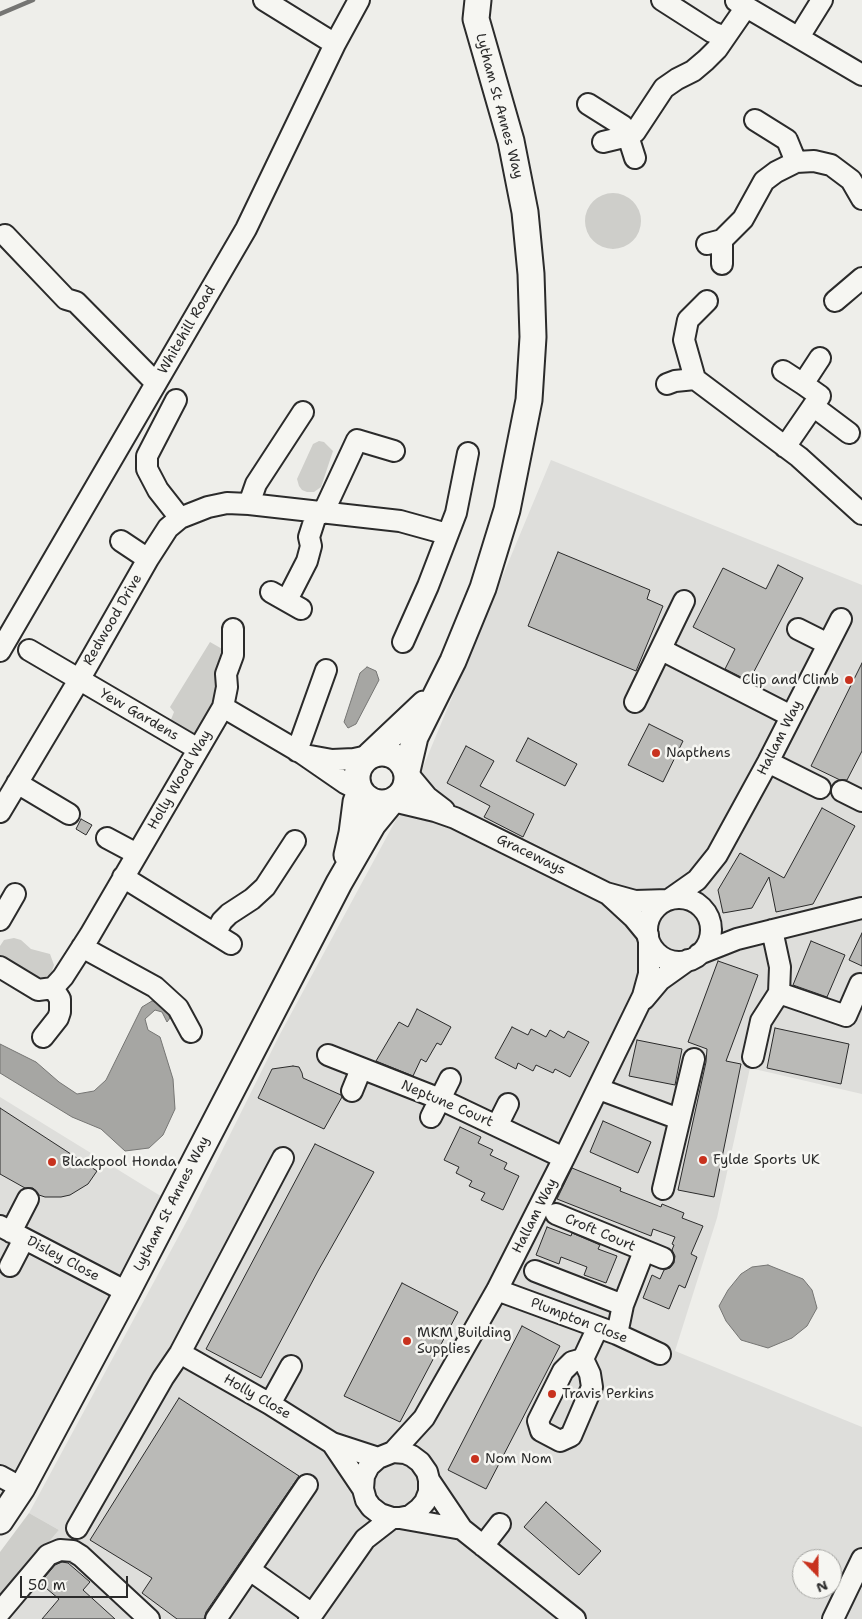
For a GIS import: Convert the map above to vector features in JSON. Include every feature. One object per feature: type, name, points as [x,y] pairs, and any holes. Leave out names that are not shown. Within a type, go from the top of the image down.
[{"type":"main road","name":"Lytham St Annes Way","points":[[407,772],[415,737],[454,661],[483,588],[507,510],[529,400],[533,337],[531,274],[525,212],[511,140],[477,10],[460,0]]},
{"type":"main road","name":"Lytham St Annes Way","points":[[369,756],[412,717],[440,688]]},
{"type":"main road","points":[[380,753],[393,755],[403,764],[407,772],[405,789],[392,802],[381,804],[372,802],[359,790],[356,780],[357,773],[361,763],[369,756],[380,753]]},
{"type":"main road","name":"Lytham St Annes Way","points":[[339,883],[350,847],[359,790]]},
{"type":"main road","name":"Lytham St Annes Way","points":[[0,1521],[22,1488],[127,1292],[339,883],[378,816],[392,802]]},
{"type":"street","points":[[264,0],[335,44]]},
{"type":"street","name":"Whitehill Road","points":[[0,651],[246,229],[335,44],[359,0]]},
{"type":"street","points":[[662,0],[712,32],[725,37]]},
{"type":"street","points":[[799,37],[822,0]]},
{"type":"street","points":[[604,142],[628,136],[639,126],[664,88],[706,60],[725,37],[740,4],[862,75]]},
{"type":"street","points":[[588,104],[623,126],[635,158]]},
{"type":"street","points":[[755,120],[787,140],[796,162]]},
{"type":"street","points":[[722,264],[715,242],[743,219],[764,181],[776,172],[796,162],[814,161],[857,173],[862,199]]},
{"type":"street","points":[[5,235],[66,299],[76,302],[156,383]]},
{"type":"street","points":[[835,301],[862,278]]},
{"type":"street","points":[[706,301],[688,320],[685,330],[685,348],[695,379],[799,457],[862,514]]},
{"type":"street","points":[[803,384],[820,358]]},
{"type":"street","points":[[784,371],[820,396],[785,447]]},
{"type":"street","points":[[667,384],[675,381],[695,379]]},
{"type":"street","points":[[176,400],[147,456],[147,469],[158,490],[180,518]]},
{"type":"street","points":[[813,406],[849,433]]},
{"type":"street","points":[[250,504],[256,484],[303,412]]},
{"type":"street","points":[[286,600],[307,561],[311,546],[309,536],[357,440],[394,452]]},
{"type":"street","points":[[402,642],[428,586],[456,513],[468,452]]},
{"type":"street","name":"Redwood Drive","points":[[79,680],[148,559],[168,528],[180,518],[208,507],[227,504],[250,504],[400,521],[447,534]]},
{"type":"street","name":"Redwood Drive","points":[[121,541],[148,559]]},
{"type":"street","points":[[635,702],[662,650],[684,601]]},
{"type":"street","name":"Hallam Way","points":[[669,900],[698,880],[717,855],[768,762],[841,619]]},
{"type":"street","points":[[798,629],[828,644]]},
{"type":"street","name":"Holly Wood Way","points":[[53,988],[63,977],[82,947],[223,706],[227,687],[226,674],[233,655],[233,630]]},
{"type":"street","name":"Yew Gardens","points":[[29,650],[198,749]]},
{"type":"street","points":[[662,650],[791,716]]},
{"type":"street","points":[[300,752],[326,670]]},
{"type":"street","points":[[0,812],[10,785],[79,680]]},
{"type":"street","points":[[223,706],[359,790]]},
{"type":"street","points":[[300,752],[321,759],[332,760],[369,756]]},
{"type":"street","points":[[768,762],[820,788]]},
{"type":"street","name":"Graceways","points":[[407,772],[428,797],[455,818]]},
{"type":"street","points":[[10,785],[69,814]]},
{"type":"street","points":[[842,791],[862,801]]},
{"type":"street","name":"Graceways","points":[[392,802],[434,811],[455,818],[606,893],[635,900],[669,900]]},
{"type":"street","points":[[107,838],[137,854]]},
{"type":"street","points":[[123,877],[223,939],[222,921],[265,888],[294,841]]},
{"type":"street","name":"Hallam Way","points":[[707,915],[706,888],[717,855]]},
{"type":"street","name":"Graceways","points":[[606,893],[634,918],[648,938]]},
{"type":"street","points":[[0,920],[15,894]]},
{"type":"street","points":[[707,915],[710,924],[710,937],[704,949],[694,957],[672,960],[665,958],[653,948],[648,938],[647,926],[660,904],[678,898],[694,901],[707,915],[734,930],[748,932],[772,930],[862,908]]},
{"type":"street","points":[[753,1057],[761,1021],[779,993],[780,967],[772,930]]},
{"type":"street","name":"Hallam Way","points":[[637,1009],[660,980],[694,957],[728,942],[772,930]]},
{"type":"street","name":"Hallam Way","points":[[386,1455],[424,1418],[497,1290],[599,1089],[643,996],[649,974],[648,938]]},
{"type":"street","points":[[82,947],[155,987],[178,1008],[191,1032]]},
{"type":"street","points":[[0,967],[38,990],[53,988],[60,999],[61,1006],[58,1018],[43,1037]]},
{"type":"street","points":[[779,993],[846,1016],[860,984],[862,984]]},
{"type":"street","name":"Neptune Court","points":[[328,1055],[362,1068],[436,1108],[497,1126],[564,1158]]},
{"type":"street","points":[[663,1189],[694,1059]]},
{"type":"street","points":[[352,1091],[362,1068]]},
{"type":"street","points":[[436,1108],[450,1079]]},
{"type":"street","points":[[599,1089],[680,1119]]},
{"type":"street","points":[[497,1126],[508,1104]]},
{"type":"street","points":[[77,1528],[163,1378],[180,1353],[283,1158]]},
{"type":"street","points":[[10,1266],[12,1232],[28,1199]]},
{"type":"street","name":"Croft Court","points":[[556,1214],[653,1255],[607,1330],[583,1359]]},
{"type":"street","name":"Disley Close","points":[[12,1232],[127,1292]]},
{"type":"street","points":[[535,1271],[623,1305]]},
{"type":"street","name":"Plumpton Close","points":[[497,1290],[607,1330],[660,1354]]},
{"type":"street","name":"Holly Close","points":[[180,1353],[270,1404],[332,1443],[386,1455]]},
{"type":"street","points":[[270,1404],[291,1366]]},
{"type":"street","name":"Hallam Way","points":[[424,1418],[424,1471]]},
{"type":"street","name":"Holly Close","points":[[332,1443],[365,1494]]},
{"type":"street","points":[[364,1539],[364,1476],[369,1466],[386,1455],[405,1454],[424,1471],[462,1529],[575,1619]]},
{"type":"street","points":[[250,1570],[311,1617],[364,1539],[396,1518],[410,1516],[425,1502],[429,1492],[424,1471]]},
{"type":"street","points":[[0,1476],[22,1488]]},
{"type":"street","points":[[216,1619],[307,1485]]},
{"type":"street","points":[[365,1494],[371,1507],[380,1514],[462,1529]]},
{"type":"street","points":[[483,1546],[500,1524]]},
{"type":"street","points":[[0,1612],[48,1555],[60,1550],[73,1551],[81,1556],[149,1619]]},
{"type":"street","points":[[833,1619],[860,1571]]},
{"type":"shaded area","points":[[613,193],[624,195],[633,201],[639,210],[641,221],[639,232],[633,241],[624,247],[613,249],[602,247],[593,241],[587,232],[585,221],[587,210],[593,201],[602,195]]},
{"type":"shaded area","points":[[319,441],[324,442],[333,451],[321,487],[314,492],[307,492],[302,490],[297,479],[313,444]]},
{"type":"shaded area","points":[[551,460],[862,585],[862,1094],[750,1068],[717,1218],[675,1351],[862,1427],[862,1619],[0,1619],[0,1599],[59,1530],[29,1513],[189,1217],[279,1036],[418,779]]},
{"type":"shaded area","points":[[210,642],[224,650],[223,692],[199,731],[192,734],[170,722],[174,712],[170,707]]},
{"type":"shaded area","points":[[367,667],[376,671],[379,680],[356,724],[348,728],[344,722],[360,673]]},
{"type":"shaded area","points":[[14,938],[21,940],[31,949],[50,954],[54,965],[48,976],[34,977],[0,955],[0,946],[4,940]]},
{"type":"shaded area","points":[[152,1001],[166,1007],[170,1018],[167,1022],[162,1012],[155,1010],[145,1019],[148,1030],[160,1037],[173,1079],[175,1109],[163,1135],[149,1148],[125,1151],[101,1129],[72,1117],[0,1073],[0,1044],[36,1062],[59,1082],[77,1094],[94,1091],[106,1080],[142,1007]]},
{"type":"shaded area","points":[[0,1097],[172,1203],[0,1521]]},
{"type":"shaded area","points":[[768,1265],[803,1279],[812,1290],[817,1308],[807,1326],[792,1338],[768,1348],[741,1340],[726,1321],[719,1306],[728,1290],[741,1274],[752,1267]]},
{"type":"shaded area","points":[[29,1513],[59,1530],[0,1599],[0,1552]]},
{"type":"building","points":[[558,552],[650,590],[647,599],[663,606],[636,671],[528,626]]},
{"type":"building","points":[[778,565],[803,578],[749,681],[725,669],[735,649],[693,627],[723,568],[766,589]]},
{"type":"building","points":[[862,663],[862,751],[847,780],[840,780],[811,766]]},
{"type":"building","name":"Napthens","points":[[649,724],[683,741],[663,782],[628,765]]},
{"type":"building","points":[[528,738],[577,764],[565,786],[516,761]]},
{"type":"building","points":[[466,746],[494,761],[480,786],[534,814],[523,837],[484,817],[490,806],[447,783]]},
{"type":"building","points":[[822,808],[855,826],[813,904],[776,912],[769,877],[752,908],[723,913],[718,890],[740,853],[784,878]]},
{"type":"building","points":[[81,819],[92,825],[86,835],[76,829]]},
{"type":"building","points":[[862,933],[862,966],[849,960]]},
{"type":"building","points":[[811,941],[845,955],[827,997],[793,985]]},
{"type":"building","points":[[718,961],[758,975],[726,1061],[741,1064],[714,1197],[678,1190],[706,1062],[707,1049],[688,1042]]},
{"type":"building","points":[[417,1009],[451,1027],[441,1045],[437,1043],[426,1062],[421,1059],[413,1076],[376,1061],[399,1022],[408,1027]]},
{"type":"building","points":[[512,1027],[528,1035],[531,1029],[546,1037],[550,1030],[564,1038],[568,1031],[589,1042],[570,1077],[555,1069],[553,1073],[536,1065],[533,1071],[518,1063],[516,1069],[495,1058]]},
{"type":"building","points":[[775,1028],[849,1044],[841,1084],[767,1068]]},
{"type":"building","points":[[637,1040],[682,1049],[675,1085],[629,1076]]},
{"type":"building","points":[[299,1067],[303,1078],[342,1097],[324,1129],[258,1098],[272,1069]]},
{"type":"building","points":[[0,1108],[97,1171],[88,1184],[70,1195],[45,1197],[39,1195],[33,1188],[25,1188],[0,1174]]},
{"type":"building","points":[[603,1121],[651,1142],[638,1173],[590,1152]]},
{"type":"building","points":[[460,1127],[481,1137],[478,1143],[493,1150],[490,1155],[507,1163],[504,1169],[519,1176],[503,1210],[481,1200],[485,1193],[469,1186],[472,1181],[456,1173],[459,1167],[444,1160]]},
{"type":"building","points":[[315,1144],[374,1172],[261,1378],[206,1349]]},
{"type":"building","points":[[572,1168],[621,1188],[620,1191],[661,1207],[662,1204],[684,1213],[682,1218],[703,1226],[691,1254],[697,1257],[685,1288],[679,1285],[669,1309],[643,1298],[652,1275],[660,1279],[664,1270],[670,1268],[674,1263],[675,1256],[672,1250],[674,1245],[672,1244],[675,1237],[653,1229],[651,1236],[557,1199]]},
{"type":"building","points":[[547,1227],[571,1236],[572,1233],[600,1245],[598,1249],[617,1256],[606,1283],[584,1275],[587,1267],[561,1257],[559,1264],[536,1255]]},
{"type":"building","name":"MKM Building Supplies","points":[[402,1283],[458,1312],[400,1422],[344,1396]]},
{"type":"building","points":[[522,1326],[560,1346],[486,1489],[448,1470]]},
{"type":"building","points":[[179,1398],[299,1476],[206,1612],[204,1619],[177,1619],[142,1593],[152,1578],[90,1540]]},
{"type":"building","points":[[546,1502],[601,1551],[579,1575],[524,1527]]},
{"type":"building","points":[[62,1562],[68,1563],[90,1582],[83,1590],[115,1619],[42,1619],[59,1599],[40,1583],[55,1565]]},
{"type":"waterway","points":[[0,14],[33,0]]},
{"type":"place","name":"Clip and Climb","points":[[849,680]]},
{"type":"place","name":"Napthens","points":[[656,753]]},
{"type":"place","name":"Fylde Sports UK","points":[[703,1160]]},
{"type":"place","name":"Blackpool Honda","points":[[52,1162]]},
{"type":"place","name":"MKM Building Supplies","points":[[407,1341]]},
{"type":"place","name":"Travis Perkins","points":[[552,1394]]},
{"type":"place","name":"Nom Nom","points":[[475,1459]]}]
